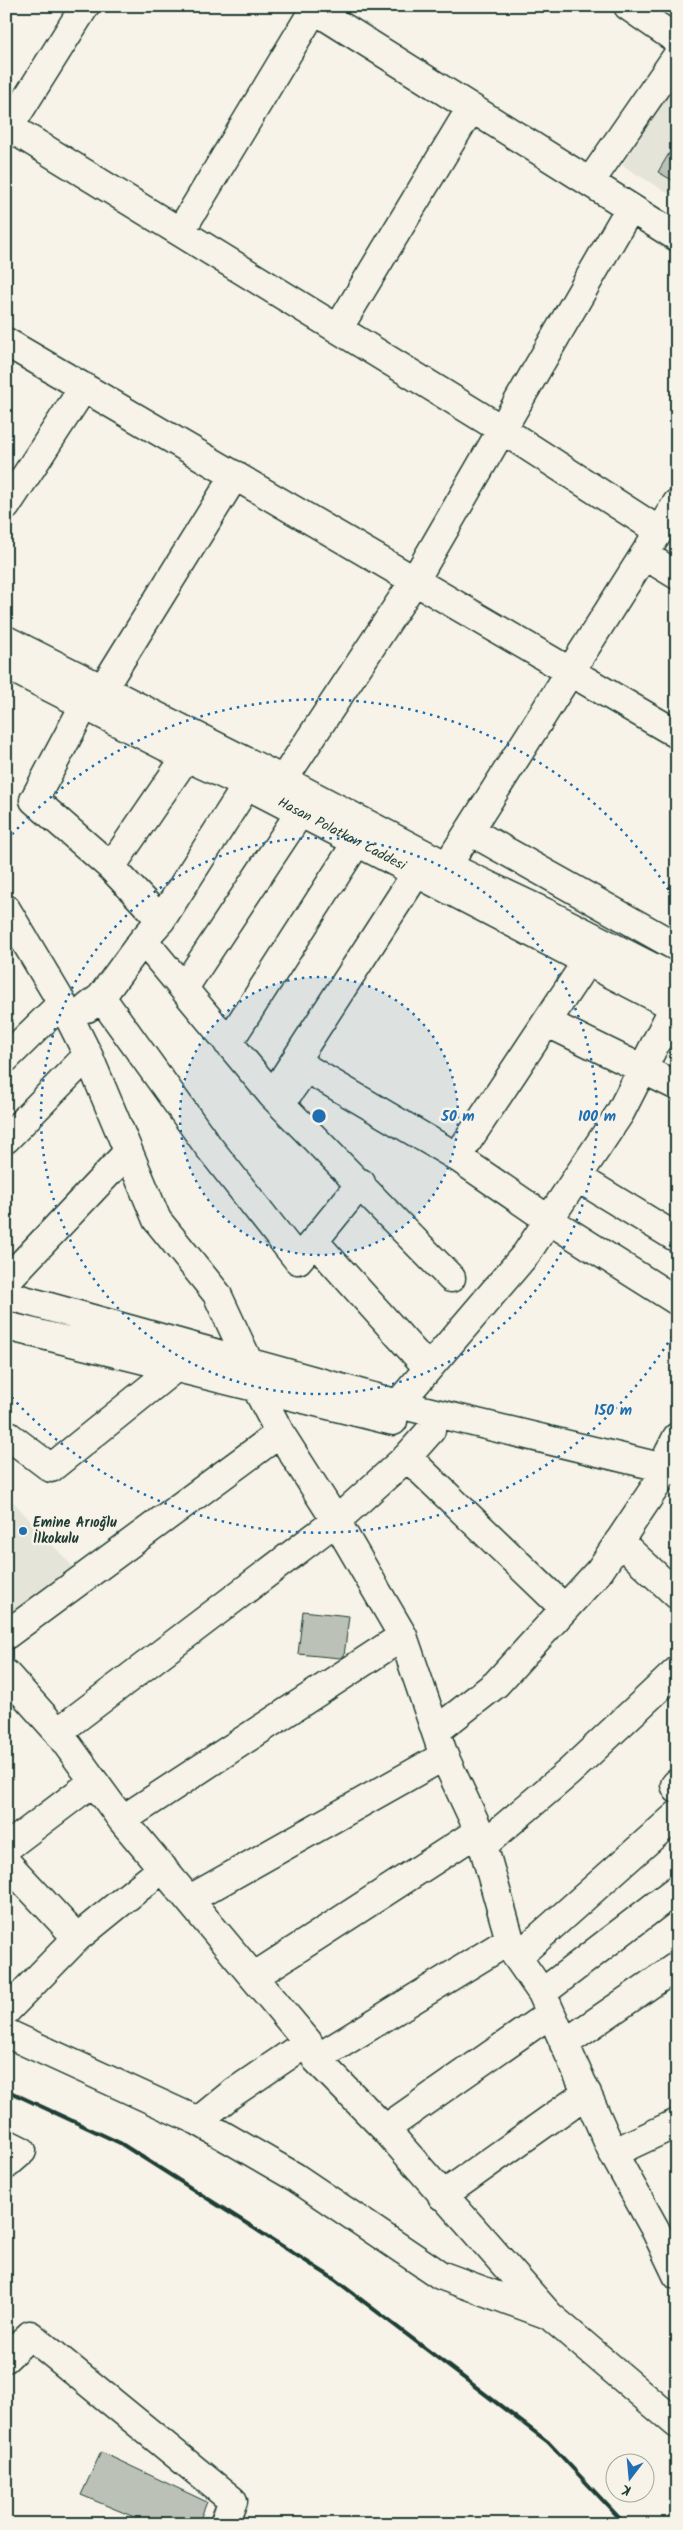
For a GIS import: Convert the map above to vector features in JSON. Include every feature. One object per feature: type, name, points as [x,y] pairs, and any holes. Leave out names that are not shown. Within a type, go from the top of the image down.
[{"type":"street","points":[[85,6],[8,129],[501,429],[659,531]]},
{"type":"street","points":[[628,6],[677,40]]},
{"type":"street","points":[[180,232],[313,7],[677,236]]},
{"type":"street","points":[[590,182],[677,56]]},
{"type":"street","points":[[338,329],[471,108]]},
{"type":"street","points":[[283,780],[415,580],[630,208]]},
{"type":"street","points":[[6,342],[677,734]]},
{"type":"street","points":[[6,506],[84,387]]},
{"type":"street","points":[[161,920],[111,867],[34,800],[94,697],[235,475]]},
{"type":"street","points":[[447,866],[677,503]]},
{"type":"street","points":[[644,555],[677,575]]},
{"type":"street","name":"Hasan Polatkan Caddesi","points":[[6,640],[186,757],[247,785],[299,814],[416,872],[676,1008]]},
{"type":"street","name":"Hasan Polatkan Caddesi","points":[[6,664],[94,697],[283,780],[447,866],[548,914],[677,980]]},
{"type":"street","points":[[111,867],[186,757]]},
{"type":"street","points":[[6,1058],[67,1012],[101,997],[143,940],[161,920],[247,785]]},
{"type":"street","points":[[184,988],[299,814]]},
{"type":"street","points":[[470,831],[677,947]]},
{"type":"street","points":[[228,1043],[357,842]]},
{"type":"street","points":[[277,1099],[416,872]]},
{"type":"street","points":[[7,910],[67,1012],[88,1055],[157,1220],[217,1294],[249,1363]]},
{"type":"street","points":[[143,940],[277,1099],[451,1278]]},
{"type":"street","points":[[457,1157],[548,1023],[587,960]]},
{"type":"street","points":[[101,997],[208,1146],[298,1260],[361,1184]]},
{"type":"street","points":[[398,1404],[526,1254],[620,1113],[676,1008]]},
{"type":"street","points":[[548,1023],[677,1086]]},
{"type":"street","points":[[6,1139],[88,1055]]},
{"type":"street","points":[[277,1099],[306,1068],[457,1157],[549,1220],[677,1301]]},
{"type":"street","points":[[6,1281],[128,1152]]},
{"type":"street","points":[[577,1178],[677,1238]]},
{"type":"street","points":[[314,1241],[428,1368]]},
{"type":"street","points":[[6,1295],[668,1477]]},
{"type":"street","points":[[6,1326],[257,1389],[431,1430],[668,1477]]},
{"type":"street","points":[[6,1434],[51,1468],[175,1368]]},
{"type":"street","points":[[257,1389],[280,1433],[336,1521],[403,1636],[440,1744],[481,1839],[514,1948],[547,2003],[613,2153],[666,2225],[677,2275]]},
{"type":"street","points":[[58,1732],[336,1521],[407,1457],[431,1430]]},
{"type":"street","points":[[6,1635],[280,1433]]},
{"type":"street","points":[[190,1900],[440,1744],[600,1570],[619,1541],[668,1477],[677,1437]]},
{"type":"street","points":[[407,1457],[564,1608]]},
{"type":"street","points":[[619,1541],[677,1595]]},
{"type":"street","points":[[122,1820],[403,1636]]},
{"type":"street","points":[[254,1976],[481,1839],[569,1772],[677,1672]]},
{"type":"street","points":[[6,1674],[58,1732],[122,1820],[254,1976],[312,2050],[385,2129],[442,2196],[550,2316],[677,2424]]},
{"type":"street","points":[[6,1848],[93,1782]]},
{"type":"street","points":[[677,1783],[674,1785],[677,1789]]},
{"type":"street","points":[[198,2121],[230,2095],[312,2050],[514,1948],[677,1815]]},
{"type":"street","points":[[6,1862],[77,1938]]},
{"type":"street","points":[[9,2004],[77,1938],[163,1868]]},
{"type":"street","points":[[385,2129],[547,2003],[677,1889]]},
{"type":"street","points":[[564,2044],[677,1966]]},
{"type":"street","points":[[6,2033],[198,2121],[296,2177],[440,2275],[550,2316]]},
{"type":"street","points":[[442,2196],[587,2093]]},
{"type":"street","points":[[613,2153],[677,2123]]},
{"type":"street","points":[[6,2143],[22,2151],[6,2165]]},
{"type":"street","points":[[6,2358],[30,2336],[234,2501],[224,2524]]},
{"type":"shaded area","points":[[677,79],[677,199],[622,165]]},
{"type":"shaded area","name":"Emine Arıoğlu İlkokulu","points":[[6,1494],[74,1568],[6,1619]]},
{"type":"building","points":[[677,140],[677,183],[658,172]]},
{"type":"building","points":[[303,1611],[349,1616],[344,1656],[340,1658],[298,1654]]},
{"type":"building","points":[[101,2452],[207,2502],[198,2524],[151,2524],[81,2495]]},
{"type":"railway","points":[[6,2090],[120,2143],[334,2279],[548,2442],[625,2524]]},
{"type":"place","name":"Emine Arıoğlu İlkokulu","points":[[23,1531]]}]
